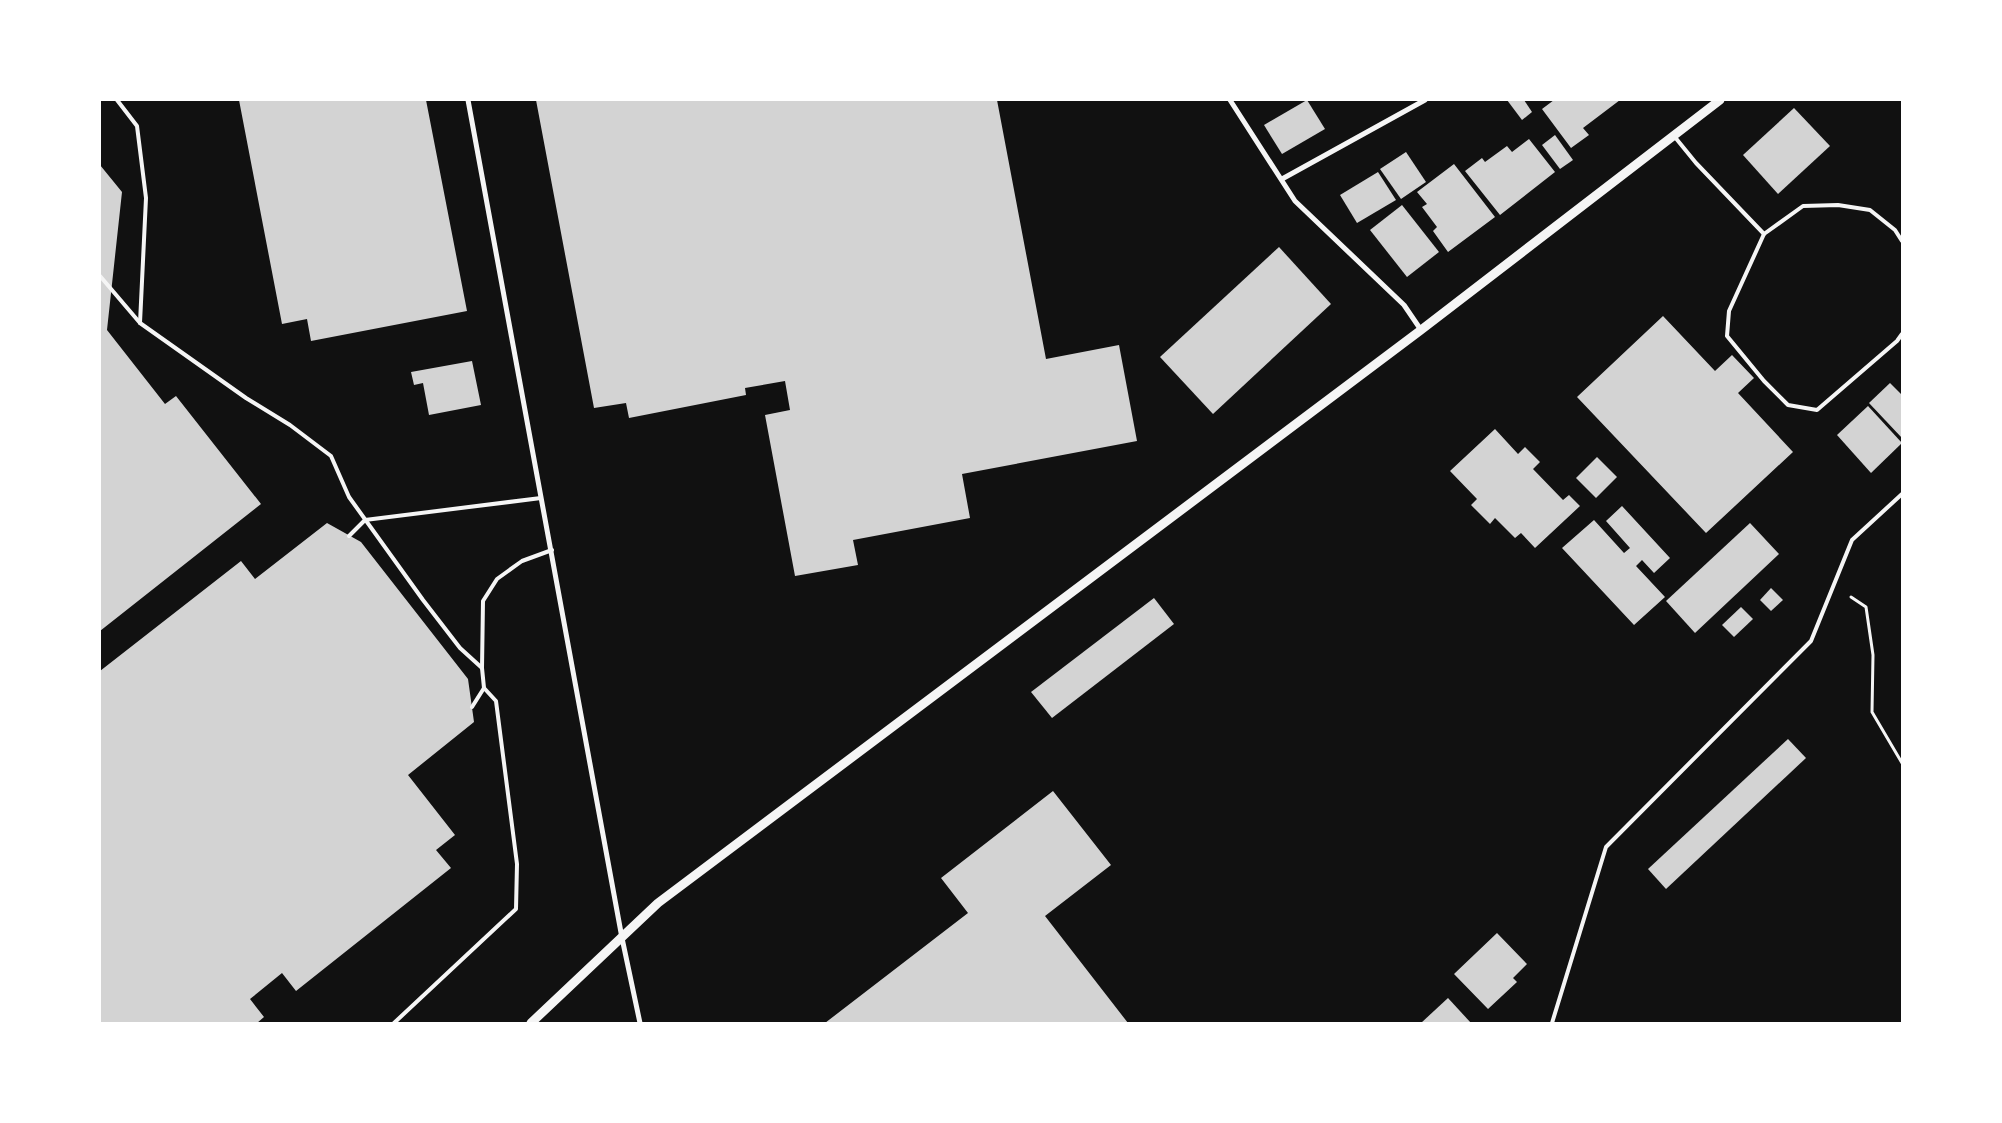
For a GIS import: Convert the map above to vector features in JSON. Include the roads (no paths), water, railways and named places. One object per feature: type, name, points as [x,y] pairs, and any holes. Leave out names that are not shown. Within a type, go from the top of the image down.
[{"type":"street","points":[[468,100],[622,938],[640,1023]]},
{"type":"street","points":[[1230,100],[1295,201],[1404,305],[1421,330]]},
{"type":"street","points":[[1282,179],[1424,100]]},
{"type":"street","points":[[531,1023],[666,898],[1421,330],[1720,100]]},
{"type":"lane","points":[[116,100],[137,126],[146,198],[140,323]]},
{"type":"lane","points":[[1674,136],[1708,176],[1764,234]]},
{"type":"lane","points":[[1902,241],[1895,230],[1870,210],[1838,205],[1803,206],[1764,234],[1729,311],[1727,336],[1764,381],[1788,405],[1817,410],[1898,342],[1902,334]]},
{"type":"lane","points":[[100,276],[140,323],[246,398],[290,426],[330,456],[349,497],[422,600],[460,648],[482,668]]},
{"type":"lane","points":[[1552,1023],[1606,847],[1811,641],[1852,540],[1902,494]]},
{"type":"lane","points":[[349,536],[366,520],[541,498]]},
{"type":"lane","points":[[394,1023],[516,909],[517,864],[496,701],[484,688],[482,668],[483,602],[497,579],[522,561],[552,550]]},
{"type":"lane","points":[[472,707],[484,688]]}]
